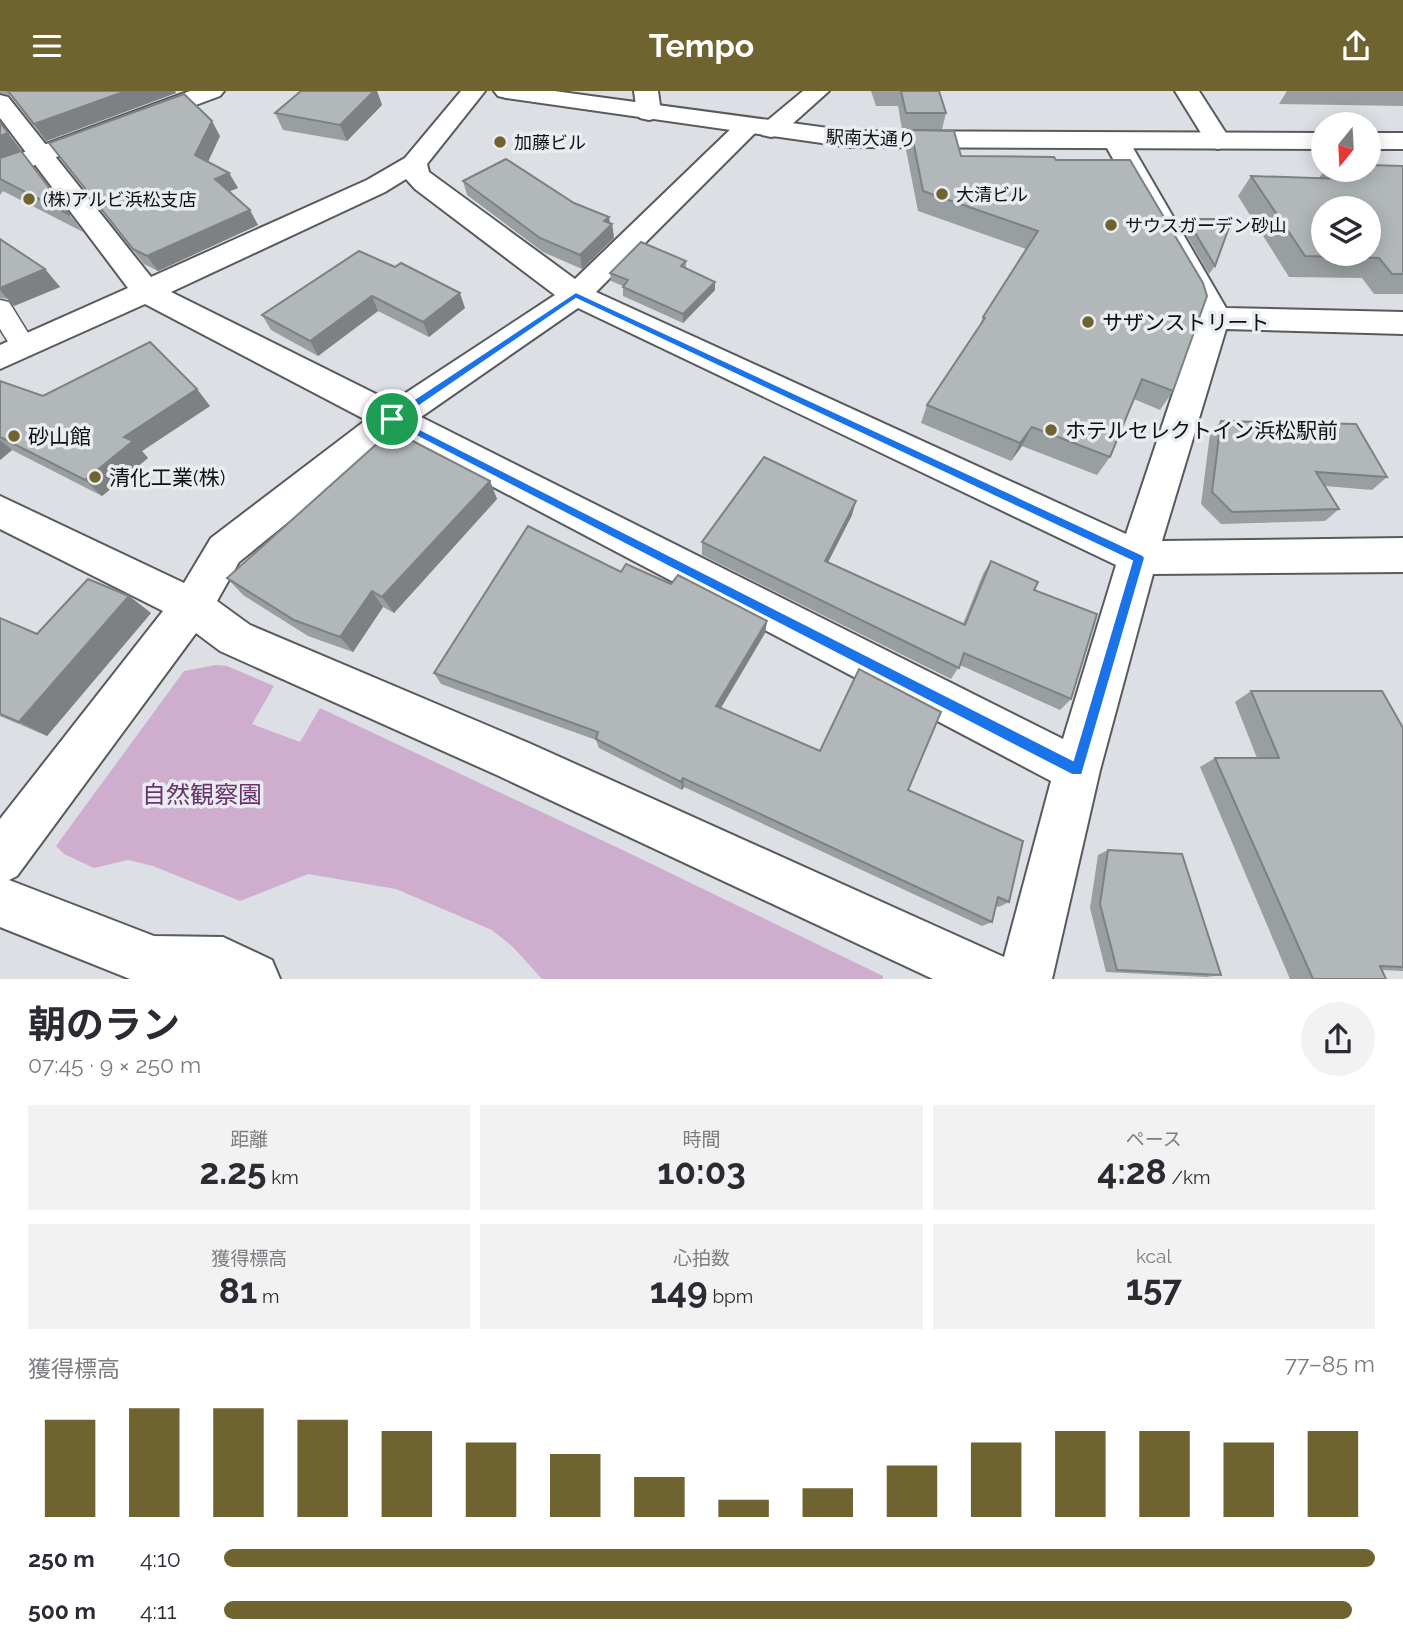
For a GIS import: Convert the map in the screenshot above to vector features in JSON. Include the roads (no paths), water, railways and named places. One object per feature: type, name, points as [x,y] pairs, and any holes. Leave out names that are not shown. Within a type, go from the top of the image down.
[{"type":"street","points":[[0,170],[212,91]]},
{"type":"street","points":[[12,353],[376,186],[414,163],[473,91]]},
{"type":"street","name":"駅南大通り","points":[[506,91],[648,102],[759,128],[875,140],[1311,141]]},
{"type":"street","points":[[0,859],[192,605],[225,550],[392,419],[576,295],[712,164],[759,128],[817,91]]},
{"type":"street","points":[[1187,91],[1218,141]]},
{"type":"street","points":[[0,102],[148,292],[1077,770]]},
{"type":"street","points":[[1025,979],[1077,770],[1139,558],[1214,318],[1208,302],[1116,141]]},
{"type":"street","points":[[1381,141],[1403,141]]},
{"type":"street","points":[[414,163],[416,174],[424,183],[576,295],[1139,558],[1403,555]]},
{"type":"street","points":[[1214,318],[1403,323]]},
{"type":"street","points":[[0,511],[192,605],[234,638],[514,760],[993,979]]},
{"type":"street","points":[[0,902],[154,962],[223,964],[253,979]]},
{"type":"lane","points":[[0,308],[12,353]]},
{"type":"place","name":"加藤ビル","points":[[500,142]]},
{"type":"place","name":"大清ビル","points":[[942,194]]},
{"type":"place","name":"(株)アルビ浜松支店","points":[[29,199]]},
{"type":"place","name":"サウスガーデン砂山","points":[[1111,225]]},
{"type":"place","name":"サザンストリート","points":[[1088,322]]},
{"type":"place","name":"ホテルセレクトイン浜松駅前","points":[[1051,430]]},
{"type":"place","name":"砂山館","points":[[14,436]]},
{"type":"place","name":"清化工業(株)","points":[[95,477]]},
{"type":"park label","name":"自然観察園","points":[[202,794]]}]
